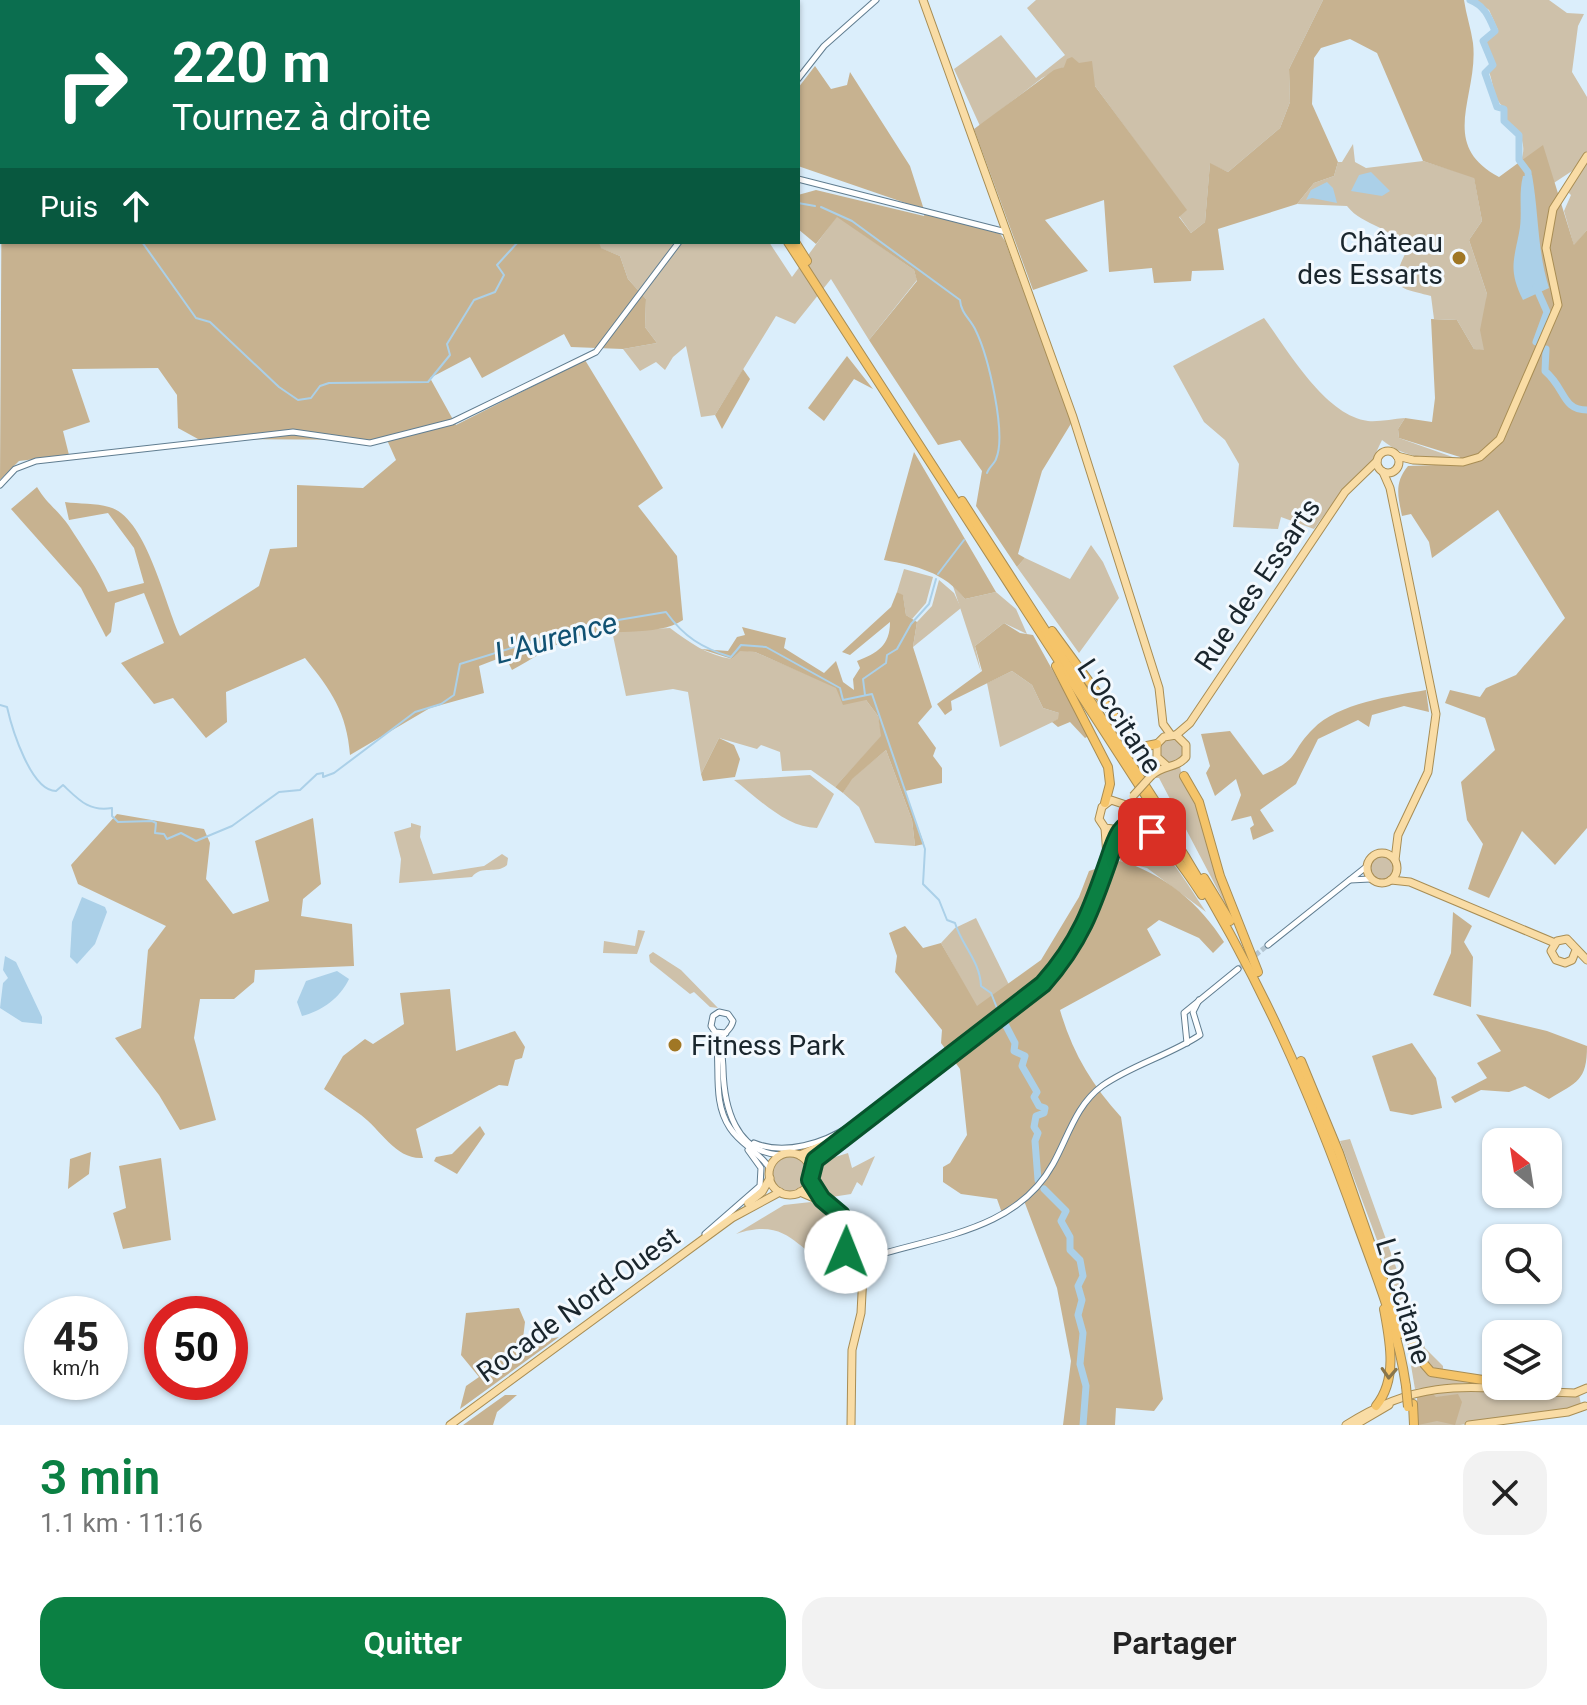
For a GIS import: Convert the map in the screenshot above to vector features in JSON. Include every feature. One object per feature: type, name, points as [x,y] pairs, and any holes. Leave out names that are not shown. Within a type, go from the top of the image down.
[{"type":"highway","name":"L'Occitane","points":[[789,244],[1186,858],[1240,949],[1298,1067],[1399,1319],[1411,1425]]},
{"type":"highway","name":"L'Occitane","points":[[796,244],[1223,908],[1258,972],[1321,1106],[1382,1279]]},
{"type":"highway","points":[[1019,589],[1131,739],[1142,747],[1158,742]]},
{"type":"highway","points":[[1038,629],[1108,767],[1110,784],[1105,803]]},
{"type":"highway","points":[[1184,776],[1200,806],[1220,876],[1258,972]]},
{"type":"highway","points":[[1128,823],[1140,823],[1152,832],[1201,892],[1240,949]]},
{"type":"highway","points":[[1382,1279],[1423,1366],[1441,1376],[1482,1380]]},
{"type":"highway","points":[[1376,1406],[1390,1384],[1391,1373],[1382,1279]]},
{"type":"main road","points":[[923,0],[1074,421],[1161,701],[1163,724],[1184,741]]},
{"type":"main road","points":[[1587,156],[1553,209],[1546,248],[1558,305],[1505,431],[1495,446],[1471,460],[1413,460],[1385,451],[1377,461],[1390,488],[1436,714],[1428,772],[1398,835],[1381,853],[1372,856],[1366,867],[1370,879],[1382,884],[1403,880],[1529,935],[1553,947],[1558,962],[1587,961]]},
{"type":"main road","points":[[1390,488],[1397,456]]},
{"type":"main road","points":[[1364,474],[1396,468],[1413,460]]},
{"type":"main road","name":"Rue des Essarts","points":[[1190,723],[1345,492],[1377,461]]},
{"type":"main road","points":[[1150,775],[1157,757],[1161,701]]},
{"type":"main road","points":[[1158,742],[1190,723]]},
{"type":"main road","points":[[1184,776],[1183,761],[1187,753],[1184,741],[1190,723]]},
{"type":"main road","points":[[1157,757],[1166,765]]},
{"type":"main road","points":[[1107,866],[1105,828],[1099,815],[1105,803],[1133,794],[1150,775],[1166,765],[1183,761]]},
{"type":"main road","points":[[732,1218],[762,1192],[781,1155],[800,1155],[869,1116],[1043,984],[1073,947],[1092,913],[1120,830],[1128,823],[1133,794]]},
{"type":"main road","points":[[1118,800],[1129,809]]},
{"type":"main road","points":[[1105,828],[1120,830]]},
{"type":"main road","points":[[1391,880],[1396,864],[1398,835]]},
{"type":"main road","points":[[1381,853],[1427,889]]},
{"type":"main road","points":[[1553,947],[1567,939],[1587,961]]},
{"type":"main road","points":[[1572,960],[1576,950]]},
{"type":"main road","points":[[810,1168],[844,1132]]},
{"type":"main road","points":[[800,1155],[810,1168],[810,1180],[822,1199],[841,1215],[859,1248],[868,1253],[871,1263],[859,1274]]},
{"type":"main road","points":[[770,1174],[780,1192]]},
{"type":"main road","points":[[800,1192],[810,1180]]},
{"type":"main road","points":[[732,1218],[780,1192],[800,1192],[822,1199]]},
{"type":"main road","name":"Rocade Nord-Ouest","points":[[450,1425],[732,1218]]},
{"type":"main road","points":[[848,1229],[849,1250],[843,1266],[859,1274]]},
{"type":"main road","points":[[849,1250],[859,1248]]},
{"type":"main road","points":[[851,1425],[852,1350],[862,1293],[859,1274]]},
{"type":"main road","points":[[1356,1425],[1406,1398],[1465,1386]]},
{"type":"main road","points":[[1346,1425],[1376,1406],[1419,1390],[1482,1387]]},
{"type":"main road","points":[[1469,1425],[1586,1407],[1586,1389],[1562,1391]]},
{"type":"street","points":[[800,76],[824,46],[876,0]]},
{"type":"street","points":[[800,180],[1006,232]]},
{"type":"street","points":[[0,485],[15,469],[36,461],[284,432],[370,443],[452,422],[596,352],[677,244]]},
{"type":"street","points":[[1268,945],[1366,867]]},
{"type":"street","points":[[1349,881],[1370,879]]},
{"type":"street","points":[[1184,1013],[1238,969]]},
{"type":"street","points":[[1198,1037],[1193,1012],[1199,1000]]},
{"type":"street","points":[[689,1249],[760,1186],[761,1168],[728,1125],[721,1106],[715,1032],[711,1019],[723,1012],[733,1021],[723,1039],[724,1097],[731,1121],[762,1151],[781,1155]]},
{"type":"street","points":[[1184,1013],[1193,1012]]},
{"type":"street","points":[[1184,1013],[1187,1043]]},
{"type":"street","points":[[1187,1030],[1198,1037]]},
{"type":"street","points":[[715,1032],[726,1033]]},
{"type":"street","points":[[868,1253],[885,1253],[990,1222],[1017,1208],[1044,1180],[1077,1115],[1102,1087],[1198,1037]]},
{"type":"street","points":[[746,1138],[771,1148],[816,1144],[844,1132]]},
{"type":"street","points":[[745,1146],[765,1160],[770,1174]]},
{"type":"street","points":[[871,1263],[885,1253]]},
{"type":"shaded area","points":[[1036,0],[1323,0],[1289,69],[1290,102],[1280,128],[1228,172],[1210,164],[1205,222],[1191,233],[1179,216],[1186,210],[1095,86],[1064,67],[1042,78],[980,126],[954,69],[1001,35],[1036,78],[1065,55],[1027,8]]},
{"type":"shaded area","points":[[1323,0],[1464,0],[1473,43],[1465,118],[1465,134],[1470,150],[1480,164],[1499,177],[1543,145],[1574,245],[1587,230],[1587,828],[1555,865],[1522,831],[1489,898],[1468,889],[1483,844],[1467,820],[1461,782],[1495,750],[1485,718],[1445,703],[1450,690],[1480,697],[1486,688],[1516,675],[1565,618],[1498,510],[1432,558],[1429,542],[1411,514],[1402,516],[1398,490],[1408,466],[1462,464],[1460,457],[1399,438],[1398,429],[1405,418],[1432,422],[1435,398],[1431,319],[1457,320],[1474,349],[1484,350],[1480,330],[1487,294],[1469,240],[1482,221],[1474,178],[1423,161],[1377,53],[1350,39],[1321,48],[1314,58],[1312,104],[1338,162],[1334,176],[1314,183],[1297,204],[1218,229],[1224,270],[1192,271],[1191,281],[1154,283],[1152,268],[1109,272],[1104,200],[1045,220],[1088,271],[1033,290],[974,129],[1054,70],[1064,67],[1067,59],[1072,57],[1079,63],[1092,61],[1095,86],[1187,210],[1179,217],[1191,233],[1205,222],[1210,163],[1228,172],[1280,128],[1290,102],[1289,69]]},
{"type":"shaded area","points":[[1475,0],[1549,0],[1567,13],[1584,14],[1578,26],[1572,72],[1587,97],[1587,151],[1572,171],[1534,196],[1531,173],[1521,160],[1522,142],[1518,132],[1506,119],[1506,108],[1496,97],[1489,72],[1495,66],[1486,42],[1498,30],[1489,10]]},
{"type":"shaded area","points":[[815,66],[831,89],[847,85],[850,72],[910,166],[925,213],[920,208],[800,167],[800,85]]},
{"type":"shaded area","points":[[1353,144],[1355,162],[1366,168],[1423,161],[1474,177],[1482,221],[1469,240],[1487,294],[1484,351],[1474,349],[1457,320],[1434,319],[1431,296],[1401,286],[1398,275],[1405,254],[1394,237],[1362,219],[1347,206],[1297,204],[1314,183],[1334,176],[1338,162],[1342,162]]},
{"type":"shaded area","points":[[1587,162],[1587,230],[1574,246],[1564,211],[1571,195],[1566,190]]},
{"type":"shaded area","points":[[816,190],[924,216],[925,213],[999,232],[1072,422],[1042,471],[1018,554],[1025,558],[1017,567],[976,506],[982,471],[960,440],[938,445],[869,340],[917,281],[914,270],[837,217],[816,244],[800,231],[800,194]]},
{"type":"shaded area","points":[[837,216],[914,270],[917,280],[869,340],[831,279],[795,324],[776,316],[715,415],[701,417],[686,346],[673,357],[665,370],[656,362],[640,371],[623,349],[657,343],[645,327],[646,299],[628,279],[620,256],[600,248],[599,244],[770,244],[792,277]]},
{"type":"shaded area","points":[[1,244],[600,244],[601,248],[620,256],[628,279],[646,299],[645,327],[657,343],[623,349],[571,347],[564,334],[482,378],[470,357],[430,378],[456,425],[585,360],[663,488],[638,506],[677,556],[683,620],[659,629],[573,638],[512,670],[505,656],[479,666],[484,693],[430,708],[350,755],[345,727],[336,703],[305,658],[226,692],[227,722],[206,738],[173,698],[154,704],[121,663],[164,643],[144,593],[115,603],[111,632],[106,637],[81,588],[11,509],[37,487],[69,526],[108,592],[144,583],[134,548],[108,513],[69,520],[65,502],[109,507],[122,514],[144,544],[180,636],[259,586],[270,549],[297,547],[297,485],[363,488],[396,460],[387,440],[198,439],[178,428],[177,395],[158,368],[72,369],[90,422],[63,431],[69,455],[19,461],[0,480]]},
{"type":"shaded area","points":[[1264,318],[1308,379],[1337,407],[1368,421],[1405,418],[1398,429],[1399,438],[1461,460],[1410,455],[1382,440],[1371,463],[1344,488],[1314,529],[1281,517],[1278,529],[1233,527],[1239,464],[1225,440],[1204,422],[1173,366]]},
{"type":"shaded area","points":[[847,356],[873,389],[854,379],[824,421],[808,408]]},
{"type":"shaded area","points":[[743,369],[750,379],[722,429],[715,415]]},
{"type":"shaded area","points":[[914,452],[996,592],[965,599],[939,576],[884,560]]},
{"type":"shaded area","points":[[1091,545],[1103,562],[1119,598],[1079,653],[1017,567],[1025,558],[1070,579]]},
{"type":"shaded area","points":[[904,569],[933,577],[926,603],[912,619],[906,615],[903,596],[897,592]]},
{"type":"shaded area","points":[[939,580],[954,593],[961,608],[913,647],[917,622],[932,606]]},
{"type":"shaded area","points":[[952,583],[965,599],[996,592],[1016,609],[1027,634],[1004,623],[975,646],[981,672]]},
{"type":"shaded area","points":[[897,592],[903,595],[906,615],[917,622],[913,647],[932,707],[918,723],[936,748],[933,756],[942,768],[942,783],[905,791],[924,844],[915,846],[912,820],[886,750],[852,779],[843,793],[835,787],[881,736],[878,716],[866,700],[843,705],[836,688],[755,652],[740,651],[732,659],[701,649],[728,651],[737,637],[745,635],[742,627],[786,638],[784,648],[824,673],[836,661],[843,682],[854,690],[853,679],[860,668],[857,661],[881,648],[888,637],[890,622],[850,655],[842,652],[891,607]]},
{"type":"shaded area","points":[[1004,623],[1020,633],[1033,635],[1089,736],[1085,738],[1070,722],[1058,727],[1052,722],[1058,719],[1059,713],[1043,708],[1032,685],[1012,671],[951,701],[952,710],[945,715],[937,704],[982,671],[975,646]]},
{"type":"shaded area","points":[[670,628],[715,655],[732,659],[740,650],[755,652],[866,700],[878,716],[882,736],[835,787],[811,770],[782,771],[780,752],[761,745],[757,749],[719,738],[701,774],[688,692],[673,689],[626,696],[612,631]]},
{"type":"shaded area","points":[[1012,671],[1032,685],[1043,708],[1059,713],[1059,719],[1000,747],[987,683]]},
{"type":"shaded area","points":[[1426,690],[1429,712],[1404,706],[1372,715],[1369,727],[1358,720],[1318,739],[1296,784],[1260,810],[1274,831],[1253,840],[1251,816],[1231,821],[1241,795],[1236,779],[1215,796],[1206,773],[1210,766],[1201,734],[1230,731],[1263,775],[1289,760],[1313,729],[1336,713],[1366,702]]},
{"type":"shaded area","points":[[1167,737],[1180,739],[1185,751],[1181,759],[1168,763],[1161,759],[1158,747]]},
{"type":"shaded area","points":[[719,738],[734,745],[740,759],[735,777],[703,781],[701,774]]},
{"type":"shaded area","points":[[886,750],[912,820],[915,846],[875,843],[859,807],[843,793],[851,779]]},
{"type":"shaded area","points":[[1180,766],[1182,778],[1197,805],[1230,913],[1159,778],[1152,778],[1158,771]]},
{"type":"shaded area","points":[[810,775],[834,794],[817,828],[783,818],[734,780]]},
{"type":"shaded area","points":[[117,814],[204,829],[210,843],[206,879],[233,914],[269,901],[255,841],[313,818],[321,884],[303,899],[301,916],[352,924],[354,966],[255,970],[254,982],[234,999],[200,999],[194,1038],[216,1120],[180,1130],[159,1095],[115,1038],[141,1028],[148,950],[166,926],[78,884],[71,865]]},
{"type":"shaded area","points":[[411,823],[421,826],[420,837],[433,874],[484,866],[502,854],[508,858],[507,865],[480,871],[472,877],[399,883],[401,859],[394,832],[411,827]]},
{"type":"shaded area","points":[[1133,824],[1165,853],[1206,912],[1147,868],[1120,861],[1120,833]]},
{"type":"shaded area","points":[[1381,856],[1390,859],[1393,868],[1390,877],[1381,880],[1372,877],[1369,868],[1372,859]]},
{"type":"shaded area","points":[[1120,861],[1151,873],[1180,892],[1204,915],[1224,942],[1213,953],[1199,938],[1159,920],[1147,929],[1161,955],[1060,1010],[1084,1067],[1121,1117],[1163,1399],[1154,1411],[1116,1408],[1115,1425],[1063,1425],[1071,1361],[1057,1288],[1023,1198],[1002,1213],[997,1199],[961,1194],[943,1182],[943,1167],[950,1163],[967,1135],[960,1069],[941,1043],[942,1030],[895,972],[897,956],[889,933],[905,926],[923,948],[941,943],[977,1006],[1041,960],[1079,897],[1089,871]]},
{"type":"shaded area","points":[[1453,912],[1472,926],[1464,942],[1473,957],[1471,1007],[1433,995],[1451,953]]},
{"type":"shaded area","points":[[976,918],[1017,1001],[986,1024],[941,943],[955,928]]},
{"type":"shaded area","points":[[638,930],[645,931],[637,954],[603,953],[604,941],[635,946]]},
{"type":"shaded area","points":[[653,952],[681,970],[718,1008],[710,1007],[694,992],[690,994],[650,962],[649,955]]},
{"type":"shaded area","points":[[450,989],[456,1051],[515,1031],[525,1047],[522,1058],[515,1060],[508,1086],[499,1085],[416,1129],[423,1158],[413,1157],[397,1149],[361,1115],[324,1089],[343,1056],[365,1039],[373,1044],[404,1024],[400,993]]},
{"type":"shaded area","points":[[1476,1014],[1547,1031],[1587,1046],[1582,1074],[1573,1084],[1549,1099],[1525,1086],[1509,1092],[1481,1090],[1455,1103],[1451,1097],[1487,1078],[1477,1063],[1501,1051]]},
{"type":"shaded area","points":[[1412,1043],[1436,1078],[1442,1108],[1412,1115],[1390,1111],[1372,1056]]},
{"type":"shaded area","points":[[480,1126],[485,1134],[457,1174],[434,1161],[436,1157],[452,1154]]},
{"type":"shaded area","points":[[1350,1139],[1425,1348],[1443,1366],[1443,1373],[1434,1371],[1420,1355],[1340,1141]]},
{"type":"shaded area","points":[[91,1152],[89,1174],[68,1189],[70,1159]]},
{"type":"shaded area","points":[[848,1153],[852,1168],[875,1156],[862,1186],[857,1182],[851,1194],[832,1197],[819,1178],[820,1162],[823,1156],[832,1158]]},
{"type":"shaded area","points":[[790,1156],[802,1162],[808,1174],[802,1186],[790,1192],[778,1186],[772,1174],[778,1162]]},
{"type":"shaded area","points":[[161,1158],[171,1240],[123,1249],[113,1213],[126,1208],[119,1166]]},
{"type":"shaded area","points":[[811,1202],[831,1211],[839,1221],[845,1242],[837,1256],[813,1254],[772,1230],[757,1229],[736,1234],[784,1205]]},
{"type":"shaded area","points":[[519,1308],[525,1322],[521,1355],[538,1341],[559,1337],[460,1409],[466,1386],[479,1377],[461,1355],[466,1313]]},
{"type":"shaded area","points":[[1405,1330],[1428,1373],[1473,1382],[1415,1389]]},
{"type":"shaded area","points":[[1448,1390],[1482,1391],[1482,1400],[1562,1400],[1562,1394],[1579,1395],[1581,1404],[1460,1425],[1418,1425],[1417,1396]]},
{"type":"shaded area","points":[[1432,1393],[1436,1397],[1458,1394],[1462,1402],[1455,1425],[1437,1421],[1418,1425],[1417,1396]]},
{"type":"shaded area","points":[[505,1395],[517,1395],[497,1412],[493,1425],[463,1425]]},
{"type":"water","points":[[1371,172],[1390,191],[1382,196],[1351,191],[1359,175]]},
{"type":"water","points":[[1532,175],[1542,260],[1549,288],[1523,300],[1514,274],[1514,260],[1523,176]]},
{"type":"water","points":[[1327,182],[1333,188],[1337,203],[1312,198],[1306,200],[1311,190]]},
{"type":"water","points":[[82,897],[105,907],[107,912],[95,944],[77,964],[70,957],[72,922]]},
{"type":"water","points":[[5,956],[16,962],[42,1017],[42,1024],[22,1022],[0,1008],[3,983],[8,978],[3,970]]},
{"type":"water","points":[[337,971],[349,979],[341,992],[317,1011],[302,1016],[297,1002],[306,981]]},
{"type":"waterway","points":[[1470,0],[1483,9],[1495,31],[1483,41],[1493,65],[1485,73],[1497,107],[1504,109],[1504,121],[1519,135],[1519,160],[1528,172],[1529,184]]},
{"type":"waterway","points":[[800,203],[815,206]]},
{"type":"waterway","points":[[821,207],[852,221],[960,300],[981,343],[998,414],[999,447],[987,473]]},
{"type":"waterway","points":[[143,244],[196,318],[210,322],[279,387],[298,400],[311,398],[320,386],[329,383],[428,382],[450,355],[447,344],[474,300],[495,292],[504,275],[497,265],[516,244]]},
{"type":"waterway","points":[[1536,287],[1547,312],[1536,342]]},
{"type":"waterway","points":[[1546,349],[1545,371],[1568,402],[1587,410]]},
{"type":"waterway","points":[[938,574],[964,540]]},
{"type":"waterway","points":[[865,695],[863,679],[886,663],[887,655],[897,649],[911,624],[929,604],[936,579]]},
{"type":"waterway","name":"L'Aurence","points":[[0,705],[7,707],[24,757],[38,781],[47,788],[56,791],[63,785],[91,806],[112,808],[112,816],[118,822],[152,821],[156,823],[155,833],[164,834],[167,839],[181,833],[196,841],[232,826],[279,792],[300,790],[317,774],[323,773],[323,777],[334,773],[415,712],[441,704],[454,695],[460,664],[582,626],[666,612],[687,635],[721,654],[731,657],[741,645],[766,647],[840,688],[843,700],[872,694],[925,849],[923,884],[939,900],[947,920],[955,923],[978,969],[981,986],[991,993],[999,1013]]},
{"type":"waterway","name":"L'Aurence","points":[[1005,1024],[1015,1043],[1014,1051],[1025,1056],[1022,1066],[1037,1092],[1034,1097],[1039,1106],[1045,1108],[1044,1113],[1036,1116],[1034,1127],[1038,1133],[1035,1141],[1038,1180]]},
{"type":"waterway","name":"L'Aurence","points":[[1044,1189],[1066,1211],[1061,1221],[1070,1237],[1070,1250],[1080,1260],[1083,1276],[1078,1286],[1082,1300],[1078,1315],[1083,1333],[1080,1364],[1086,1386],[1083,1425]]},
{"type":"tunnel","points":[[1238,969],[1268,945]]},
{"type":"place","name":"Château des Essarts","points":[[1459,258]]},
{"type":"place","name":"Fitness Park","points":[[675,1045]]},
{"type":"route","points":[[846,1252],[859,1248],[841,1215],[815,1190],[810,1180],[810,1168],[815,1160],[846,1133],[1006,1015],[1043,984],[1080,937],[1092,913],[1120,830],[1134,822],[1152,832]]}]
